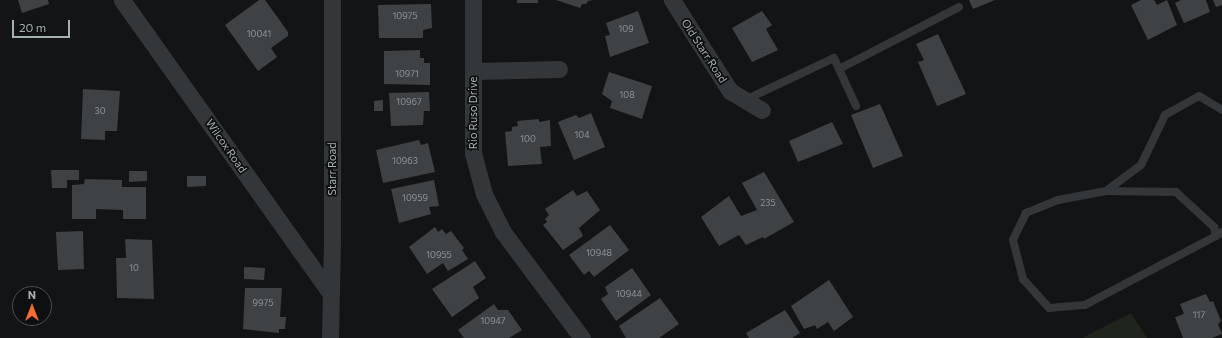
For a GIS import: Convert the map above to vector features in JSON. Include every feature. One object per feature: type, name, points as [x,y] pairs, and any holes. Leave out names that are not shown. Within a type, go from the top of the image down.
[{"type":"street","name":"Wilcox Road","points":[[122,0],[330,292]]},
{"type":"street","name":"Starr Road","points":[[330,338],[332,0]]},
{"type":"street","name":"Rio Ruso Drive","points":[[473,0],[473,153],[484,194],[503,232],[582,338]]},
{"type":"street","name":"Old Starr Road","points":[[672,0],[730,91],[762,110]]},
{"type":"street","points":[[473,71],[559,69]]},
{"type":"lane","points":[[839,69],[959,7]]},
{"type":"lane","points":[[745,100],[834,58],[856,106]]},
{"type":"lane","points":[[1106,191],[1141,166],[1165,115],[1199,96],[1222,110]]},
{"type":"lane","points":[[1106,191],[1176,192],[1214,227],[1219,234],[1085,305],[1049,308],[1023,279],[1013,240],[1026,213],[1058,200],[1106,191]]},
{"type":"shaded area","points":[[1131,313],[1147,338],[1082,338]]},
{"type":"building","points":[[18,0],[48,0],[49,4],[22,13]]},
{"type":"building","points":[[259,0],[265,0],[288,32],[288,36],[271,48],[277,57],[258,71],[225,25]]},
{"type":"building","points":[[517,0],[538,0],[538,3],[517,3]]},
{"type":"building","points":[[556,0],[593,0],[588,1],[586,4],[582,4],[580,8]]},
{"type":"building","points":[[969,0],[995,0],[973,9]]},
{"type":"building","points":[[1141,0],[1154,0],[1157,5],[1167,0],[1177,25],[1148,40],[1131,5]]},
{"type":"building","points":[[1181,0],[1206,0],[1210,12],[1184,23],[1175,3]]},
{"type":"building","points":[[1213,0],[1222,0],[1222,5],[1216,7]]},
{"type":"building","points":[[431,4],[432,28],[423,30],[423,38],[379,38],[378,5]]},
{"type":"building","points":[[638,11],[649,43],[610,57],[605,36],[610,35],[606,23]]},
{"type":"building","points":[[762,11],[772,25],[766,29],[778,50],[752,62],[732,28]]},
{"type":"building","points":[[938,34],[966,94],[937,106],[918,62],[924,60],[916,44]]},
{"type":"building","points":[[420,50],[420,58],[424,58],[424,63],[430,63],[430,85],[384,84],[384,51]]},
{"type":"building","points":[[609,72],[652,86],[642,119],[610,108],[612,101],[602,94]]},
{"type":"building","points":[[83,89],[120,91],[117,131],[105,131],[105,140],[81,139]]},
{"type":"building","points":[[429,92],[430,111],[424,111],[423,125],[391,126],[389,93]]},
{"type":"building","points":[[383,100],[383,111],[374,111],[374,101]]},
{"type":"building","points":[[880,104],[903,156],[873,168],[851,115]]},
{"type":"building","points":[[591,113],[605,147],[574,160],[558,122],[576,115],[579,118]]},
{"type":"building","points":[[539,119],[539,122],[550,120],[551,146],[540,147],[542,164],[508,166],[505,132],[512,131],[512,127],[518,126],[517,121]]},
{"type":"building","points":[[832,122],[843,144],[798,162],[789,141]]},
{"type":"building","points":[[419,140],[421,145],[428,143],[435,172],[383,183],[376,150]]},
{"type":"building","points":[[51,170],[79,170],[79,180],[67,180],[67,188],[52,188]]},
{"type":"building","points":[[129,171],[147,171],[147,181],[129,182]]},
{"type":"building","points":[[764,172],[794,222],[764,239],[763,237],[746,245],[739,235],[719,246],[701,217],[729,196],[741,216],[757,210],[742,183]]},
{"type":"building","points":[[187,176],[206,176],[206,186],[187,187]]},
{"type":"building","points":[[85,179],[122,180],[122,187],[146,187],[146,219],[123,219],[123,210],[96,209],[96,219],[72,219],[72,185],[84,184]]},
{"type":"building","points":[[434,180],[439,206],[429,207],[431,214],[399,223],[391,189]]},
{"type":"building","points":[[573,190],[577,196],[587,191],[600,210],[579,228],[583,236],[563,250],[543,225],[547,222],[545,219],[549,215],[545,209]]},
{"type":"building","points":[[610,225],[629,250],[594,277],[589,271],[584,275],[569,255]]},
{"type":"building","points":[[435,227],[438,232],[442,229],[446,234],[451,231],[464,248],[462,250],[468,259],[448,271],[443,263],[427,274],[409,247]]},
{"type":"building","points":[[83,231],[84,269],[58,270],[56,232]]},
{"type":"building","points":[[125,239],[152,240],[154,299],[117,298],[116,258],[126,258]]},
{"type":"building","points":[[475,261],[486,278],[473,287],[479,298],[452,317],[432,289]]},
{"type":"building","points":[[244,267],[265,268],[264,280],[244,279]]},
{"type":"building","points":[[632,268],[651,295],[616,321],[601,299],[608,294],[605,287]]},
{"type":"building","points":[[829,280],[853,317],[834,331],[828,322],[817,329],[815,325],[804,329],[791,306]]},
{"type":"building","points":[[245,288],[282,288],[280,317],[286,317],[285,329],[279,329],[279,333],[243,329]]},
{"type":"building","points":[[1206,294],[1210,302],[1213,301],[1221,321],[1218,324],[1222,334],[1212,338],[1183,338],[1175,317],[1184,314],[1180,304]]},
{"type":"building","points":[[660,298],[679,324],[659,338],[626,338],[619,326]]},
{"type":"building","points":[[494,304],[498,310],[508,310],[522,330],[509,338],[464,338],[458,330]]},
{"type":"building","points":[[785,310],[800,333],[792,338],[749,338],[746,333]]}]
